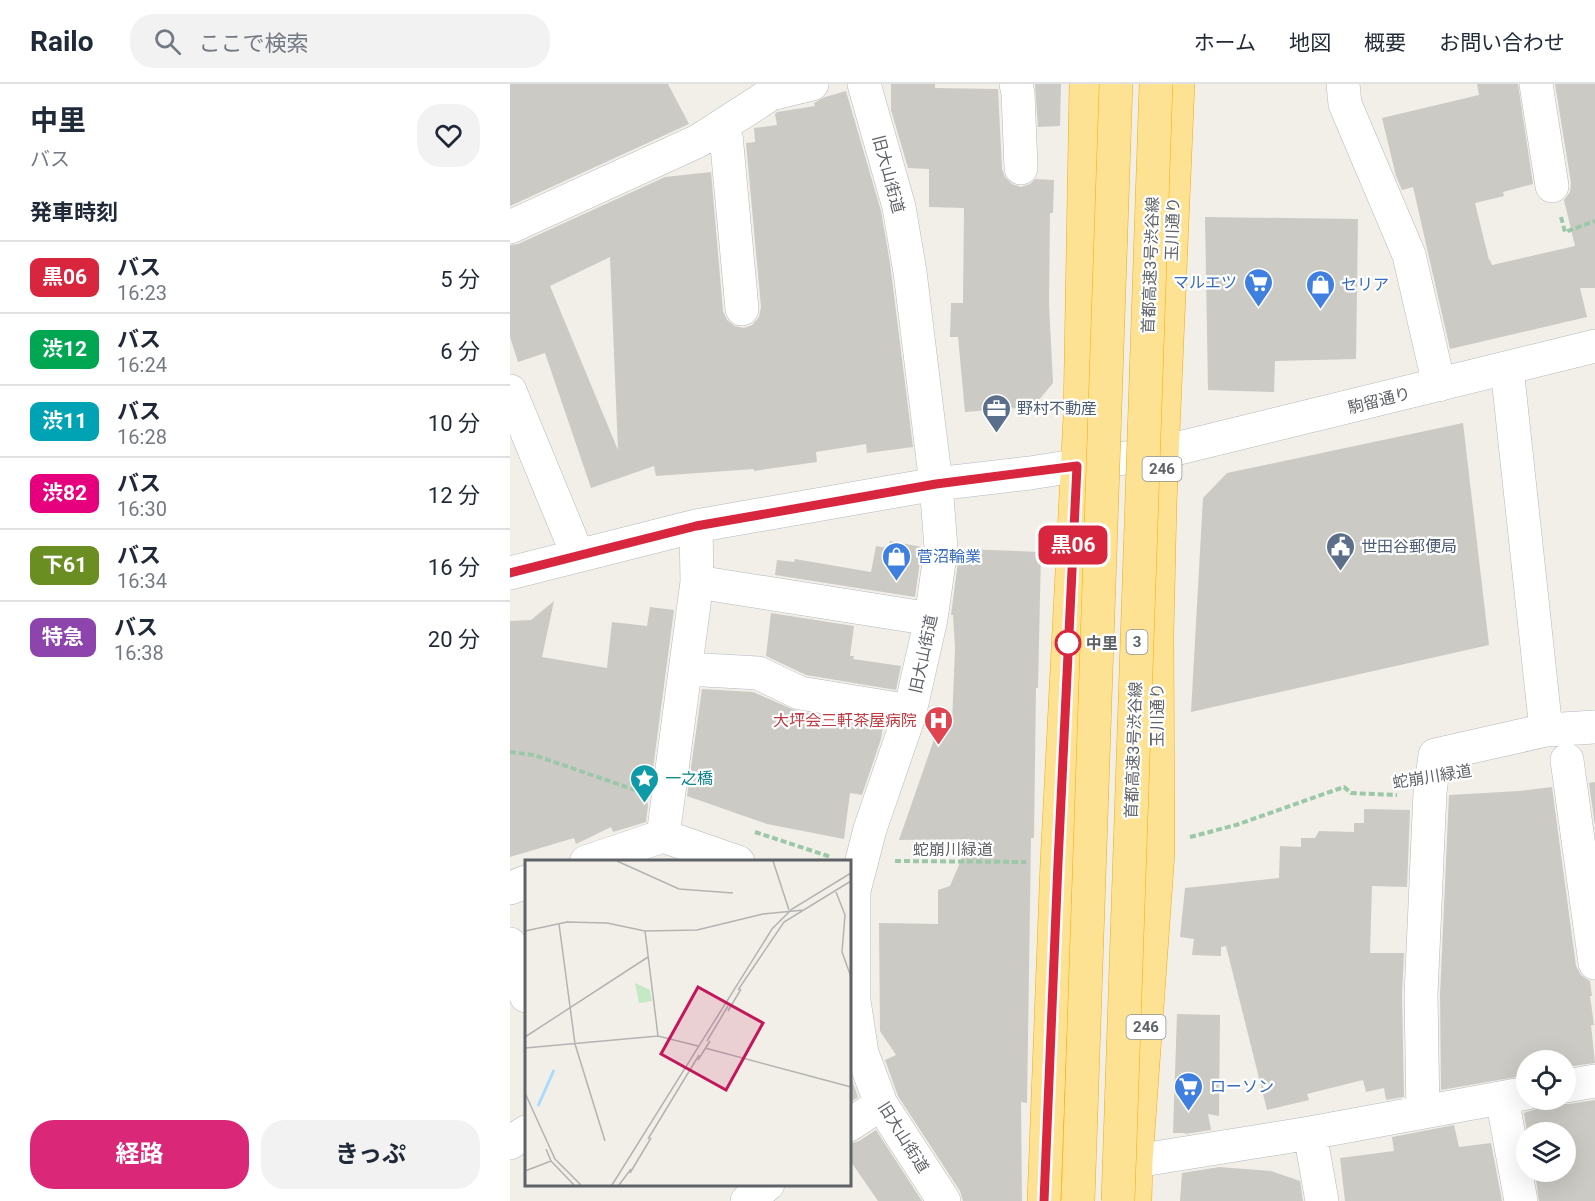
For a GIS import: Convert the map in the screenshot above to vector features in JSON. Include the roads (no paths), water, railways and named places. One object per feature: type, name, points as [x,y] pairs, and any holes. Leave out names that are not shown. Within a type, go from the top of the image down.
[{"type":"highway","points":[[1044,1201],[1080,417],[1086,84]]},
{"type":"highway","points":[[1078,1201],[1116,84]]},
{"type":"highway","name":"首都高速3号渋谷線","points":[[1118,1201],[1156,84]]},
{"type":"highway","name":"玉川通り","points":[[1135,1201],[1158,853],[1157,634],[1162,452],[1178,84]]},
{"type":"street","points":[[510,227],[698,141],[771,94],[812,84]]},
{"type":"street","name":"旧大山街道","points":[[864,84],[899,207],[910,272],[936,484],[941,548],[931,619],[910,711],[855,881],[854,1001],[862,1053],[881,1104],[944,1201]]},
{"type":"street","points":[[1016,84],[1021,168]]},
{"type":"street","points":[[1536,84],[1552,186]]},
{"type":"street","points":[[1344,94],[1409,255],[1440,385]]},
{"type":"street","points":[[724,124],[742,309]]},
{"type":"street","name":"駒留通り","points":[[510,573],[696,526],[936,484],[1077,466],[1162,452],[1595,346]]},
{"type":"street","points":[[1506,368],[1546,730]]},
{"type":"street","points":[[510,391],[578,556]]},
{"type":"street","points":[[663,836],[697,582],[696,526]]},
{"type":"street","points":[[697,582],[931,619]]},
{"type":"street","points":[[686,669],[758,673],[800,693],[910,711]]},
{"type":"street","points":[[1423,1112],[1421,994],[1430,792],[1435,755],[1546,730],[1595,727]]},
{"type":"street","points":[[1567,760],[1595,963]]},
{"type":"street","points":[[592,860],[663,836],[732,860]]},
{"type":"street","points":[[510,888],[525,882]]},
{"type":"street","points":[[510,944],[525,993]]},
{"type":"street","points":[[1576,1084],[1595,1080]]},
{"type":"street","points":[[1136,1161],[1310,1133],[1514,1095],[1521,1201]]},
{"type":"street","points":[[850,1124],[881,1104]]},
{"type":"street","points":[[510,1143],[525,1133]]},
{"type":"street","points":[[1310,1133],[1322,1201]]},
{"type":"street","points":[[747,1201],[767,1186]]},
{"type":"place","name":"マルエツ","points":[[1258,308]]},
{"type":"place","name":"セリア","points":[[1320,310]]},
{"type":"place","name":"野村不動産","points":[[996,434]]},
{"type":"place","name":"世田谷郵便局","points":[[1340,572]]},
{"type":"place","name":"菅沼輪業","points":[[896,582]]},
{"type":"place","name":"中里","points":[[1068,643]]},
{"type":"place","name":"大坪会三軒茶屋病院","points":[[938,746]]},
{"type":"place","name":"一之橋","points":[[644,804]]},
{"type":"place","name":"ローソン","points":[[1189,1112]]}]
